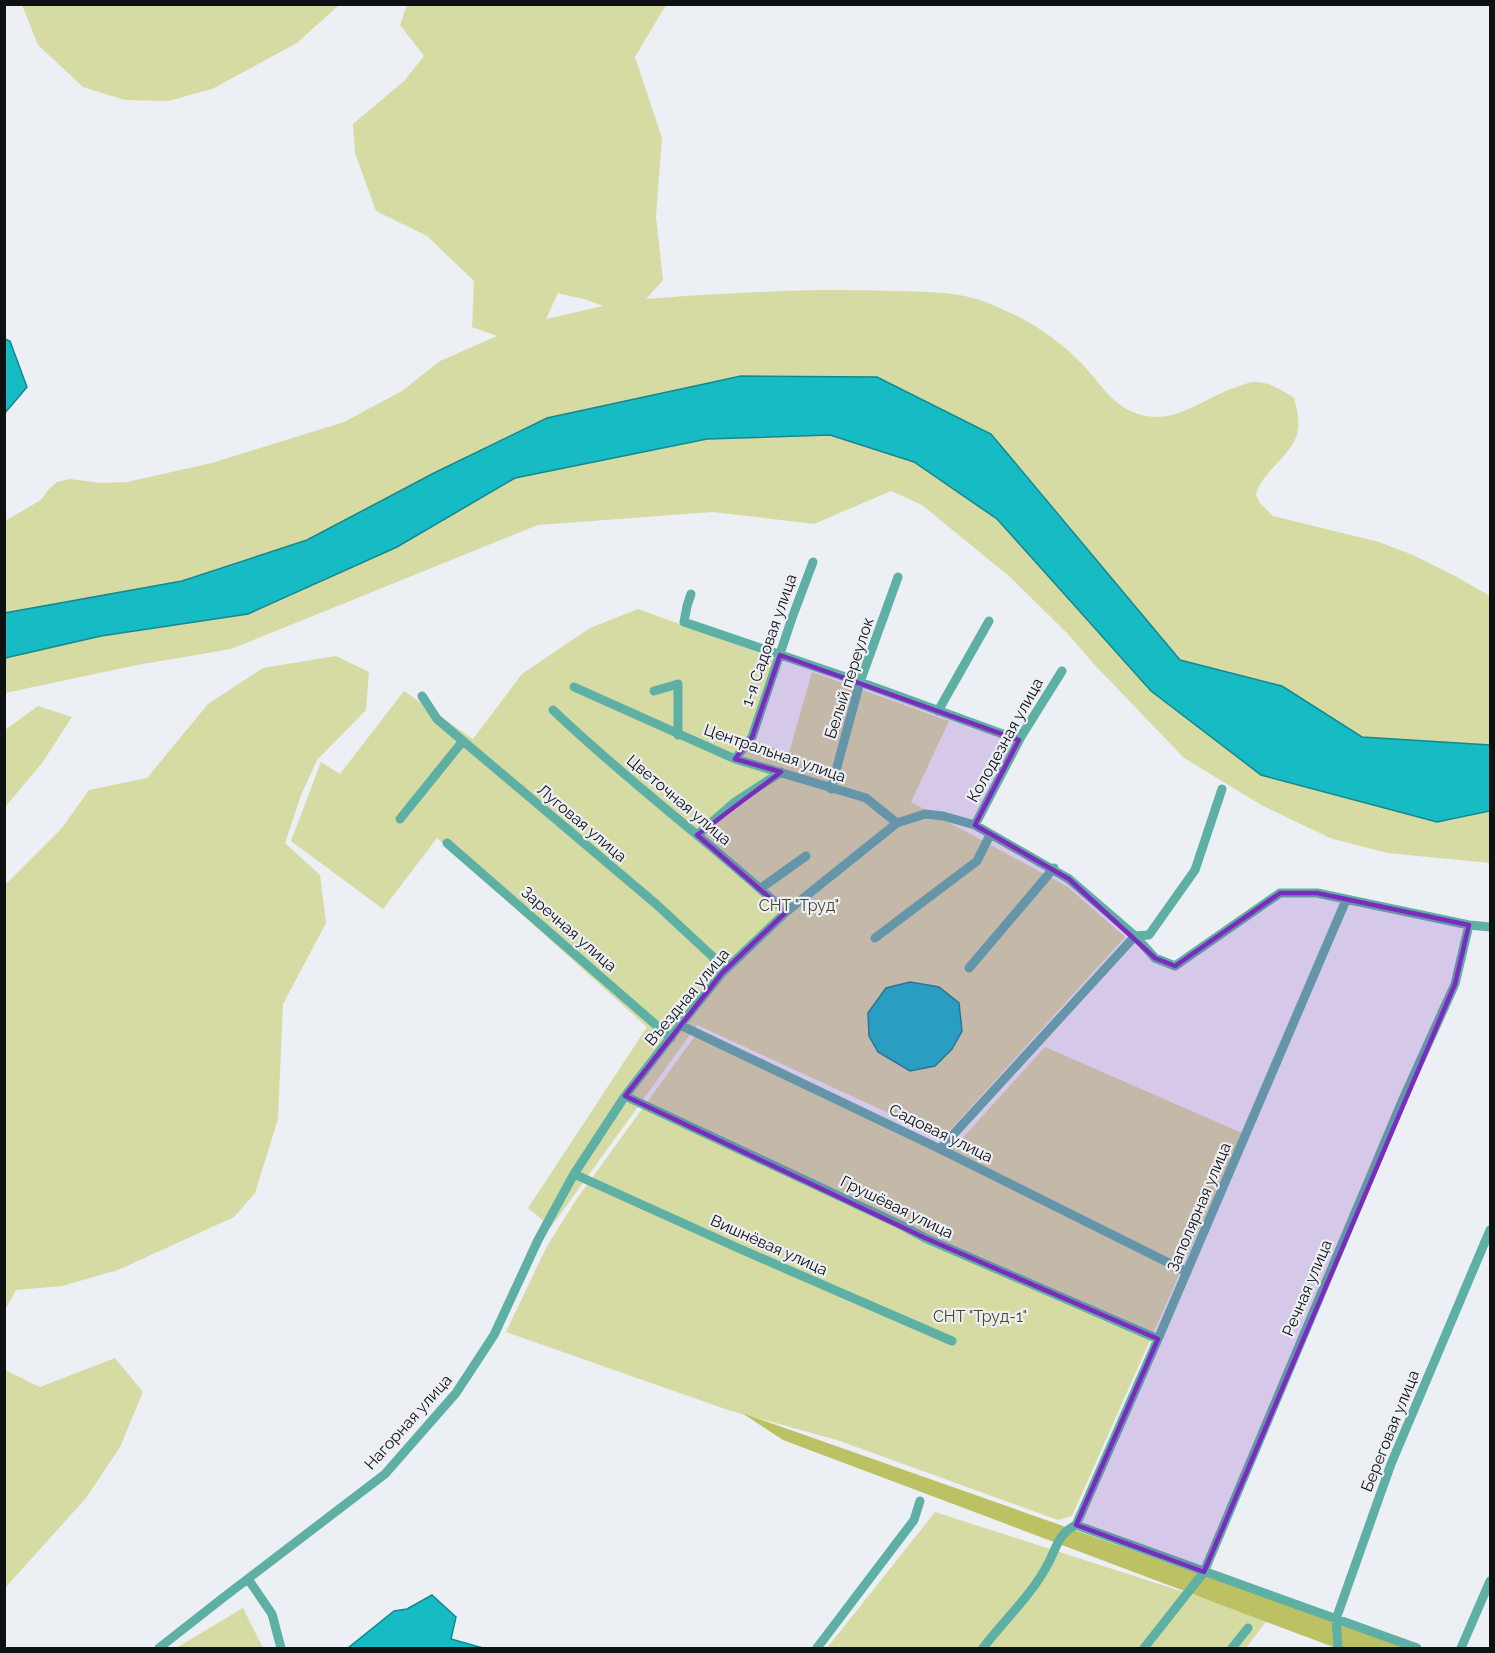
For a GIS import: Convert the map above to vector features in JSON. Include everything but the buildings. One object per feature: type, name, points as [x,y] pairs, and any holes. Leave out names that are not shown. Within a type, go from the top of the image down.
[{"type":"street","name":"1-я Садовая улица","points":[[735,759],[752,737],[813,562]]},
{"type":"street","name":"Белый переулок","points":[[831,789],[860,682],[898,577]]},
{"type":"street","points":[[692,594],[684,622],[1020,740]]},
{"type":"street","points":[[939,711],[989,621]]},
{"type":"street","name":"Колодезная улица","points":[[975,825],[1020,740],[1062,671]]},
{"type":"street","points":[[654,691],[678,684],[678,735]]},
{"type":"street","name":"Центральная улица","points":[[574,687],[735,759],[866,798],[897,823]]},
{"type":"street","name":"Луговая улица","points":[[422,696],[437,719],[656,904],[712,956],[722,973]]},
{"type":"street","name":"Цветочная улица","points":[[553,710],[591,747],[761,888],[786,912]]},
{"type":"street","points":[[400,819],[462,742]]},
{"type":"street","points":[[697,835],[735,802],[780,772]]},
{"type":"street","points":[[940,1149],[1135,936],[1149,935],[1195,870],[1222,789]]},
{"type":"street","name":"Въездная улица","points":[[557,1206],[574,1174],[625,1096],[722,973],[786,912],[897,823],[925,814],[943,816],[975,825],[1069,879],[1135,936],[1155,958],[1175,966],[1280,893],[1317,893],[1346,900]]},
{"type":"street","points":[[875,938],[977,861],[990,835]]},
{"type":"street","name":"Заречная улица","points":[[447,843],[671,1038]]},
{"type":"street","points":[[761,888],[806,856]]},
{"type":"street","points":[[969,969],[1053,868]]},
{"type":"street","points":[[1346,900],[1491,927]]},
{"type":"street","name":"Заполярная улица","points":[[1076,1525],[1346,900]]},
{"type":"street","name":"Речная улица","points":[[1144,1648],[1204,1572],[1403,1099],[1455,984],[1468,924]]},
{"type":"street","name":"Садовая улица","points":[[680,1025],[940,1149],[1187,1272]]},
{"type":"street","name":"Грушёвая улица","points":[[625,1096],[925,1238],[1158,1339]]},
{"type":"street","name":"Вишнёвая улица","points":[[574,1174],[952,1341]]},
{"type":"street","name":"Нагорная улица","points":[[159,1648],[385,1474],[456,1393],[494,1335],[537,1240],[557,1206]]},
{"type":"street","name":"Береговая улица","points":[[1338,1648],[1336,1619],[1391,1464],[1491,1230]]},
{"type":"street","points":[[817,1648],[914,1520],[921,1501]]},
{"type":"street","points":[[983,1648],[1029,1594],[1064,1530],[1076,1525],[1418,1648]]},
{"type":"street","points":[[248,1579],[273,1614],[281,1648]]},
{"type":"street","points":[[1461,1648],[1491,1581]]},
{"type":"street","points":[[1232,1648],[1248,1628]]},
{"type":"highlighted area","points":[[780,655],[1019,740],[975,825],[1069,879],[1155,958],[1175,966],[1280,893],[1317,893],[1469,925],[1455,984],[1204,1572],[1076,1525],[1158,1339],[925,1238],[625,1096],[722,973],[786,912],[697,835],[781,772],[735,759],[752,737]]},
{"type":"green space","points":[[22,5],[339,5],[297,43],[212,89],[168,101],[125,100],[83,87],[38,45]]},
{"type":"green space","points":[[407,5],[666,5],[635,57],[662,138],[656,217],[663,280],[646,299],[830,290],[956,295],[992,305],[1042,330],[1074,356],[1115,401],[1132,412],[1154,417],[1177,414],[1231,389],[1253,382],[1280,389],[1294,398],[1298,421],[1296,438],[1260,485],[1256,495],[1260,503],[1273,516],[1379,542],[1413,555],[1490,596],[1490,863],[1387,853],[1330,838],[1263,806],[1184,758],[1068,634],[1010,577],[922,505],[891,491],[814,524],[713,512],[538,525],[231,649],[137,665],[5,693],[5,521],[41,500],[57,482],[70,479],[101,483],[127,482],[212,463],[344,422],[402,391],[440,361],[497,336],[472,327],[474,281],[427,236],[376,211],[355,153],[353,124],[404,81],[424,56],[400,25]],"holes":[[[558,293],[603,306],[546,319]]]},
{"type":"green space","name":"СНТ \"Труд\"","points":[[638,609],[774,658],[749,739],[789,753],[812,672],[949,721],[911,802],[1068,887],[1125,937],[943,1138],[697,1025],[551,1227],[528,1208],[647,1027],[437,838],[383,909],[291,841],[321,762],[340,774],[404,691],[473,739],[522,674],[590,628]]},
{"type":"green space","points":[[336,656],[369,672],[366,710],[317,760],[301,795],[285,843],[320,875],[326,923],[283,1004],[278,1119],[255,1193],[234,1217],[118,1270],[62,1286],[16,1290],[5,1310],[5,885],[62,828],[89,790],[147,778],[208,704],[263,668]]},
{"type":"green space","points":[[38,706],[72,717],[42,763],[5,807],[5,730]]},
{"type":"green space","name":"СНТ \"Труд-1\"","points":[[695,1036],[949,1153],[1045,1047],[1242,1133],[1072,1516],[1058,1520],[837,1440],[728,1410],[506,1332],[547,1246],[576,1200]]},
{"type":"green space","points":[[115,1358],[143,1392],[120,1447],[86,1498],[5,1588],[5,1370],[40,1387]]},
{"type":"green space","points":[[742,1413],[1410,1648],[1336,1648],[783,1440]]},
{"type":"green space","points":[[935,1512],[1268,1619],[1246,1648],[827,1648]]},
{"type":"green space","points":[[243,1608],[263,1648],[176,1648]]},
{"type":"water","points":[[5,339],[10,341],[27,387],[5,413]]},
{"type":"water","points":[[741,376],[877,377],[991,434],[1180,660],[1282,686],[1362,737],[1490,745],[1490,811],[1437,822],[1261,775],[1151,691],[997,519],[914,462],[830,435],[707,439],[515,478],[397,547],[248,614],[101,636],[5,658],[5,613],[182,581],[307,540],[434,473],[547,418]]},
{"type":"water","points":[[910,982],[939,987],[959,1003],[962,1031],[952,1049],[935,1066],[910,1071],[878,1052],[869,1036],[868,1013],[886,988]]},
{"type":"water","points":[[432,1595],[456,1617],[451,1639],[483,1648],[348,1648],[394,1611],[407,1609]]}]
